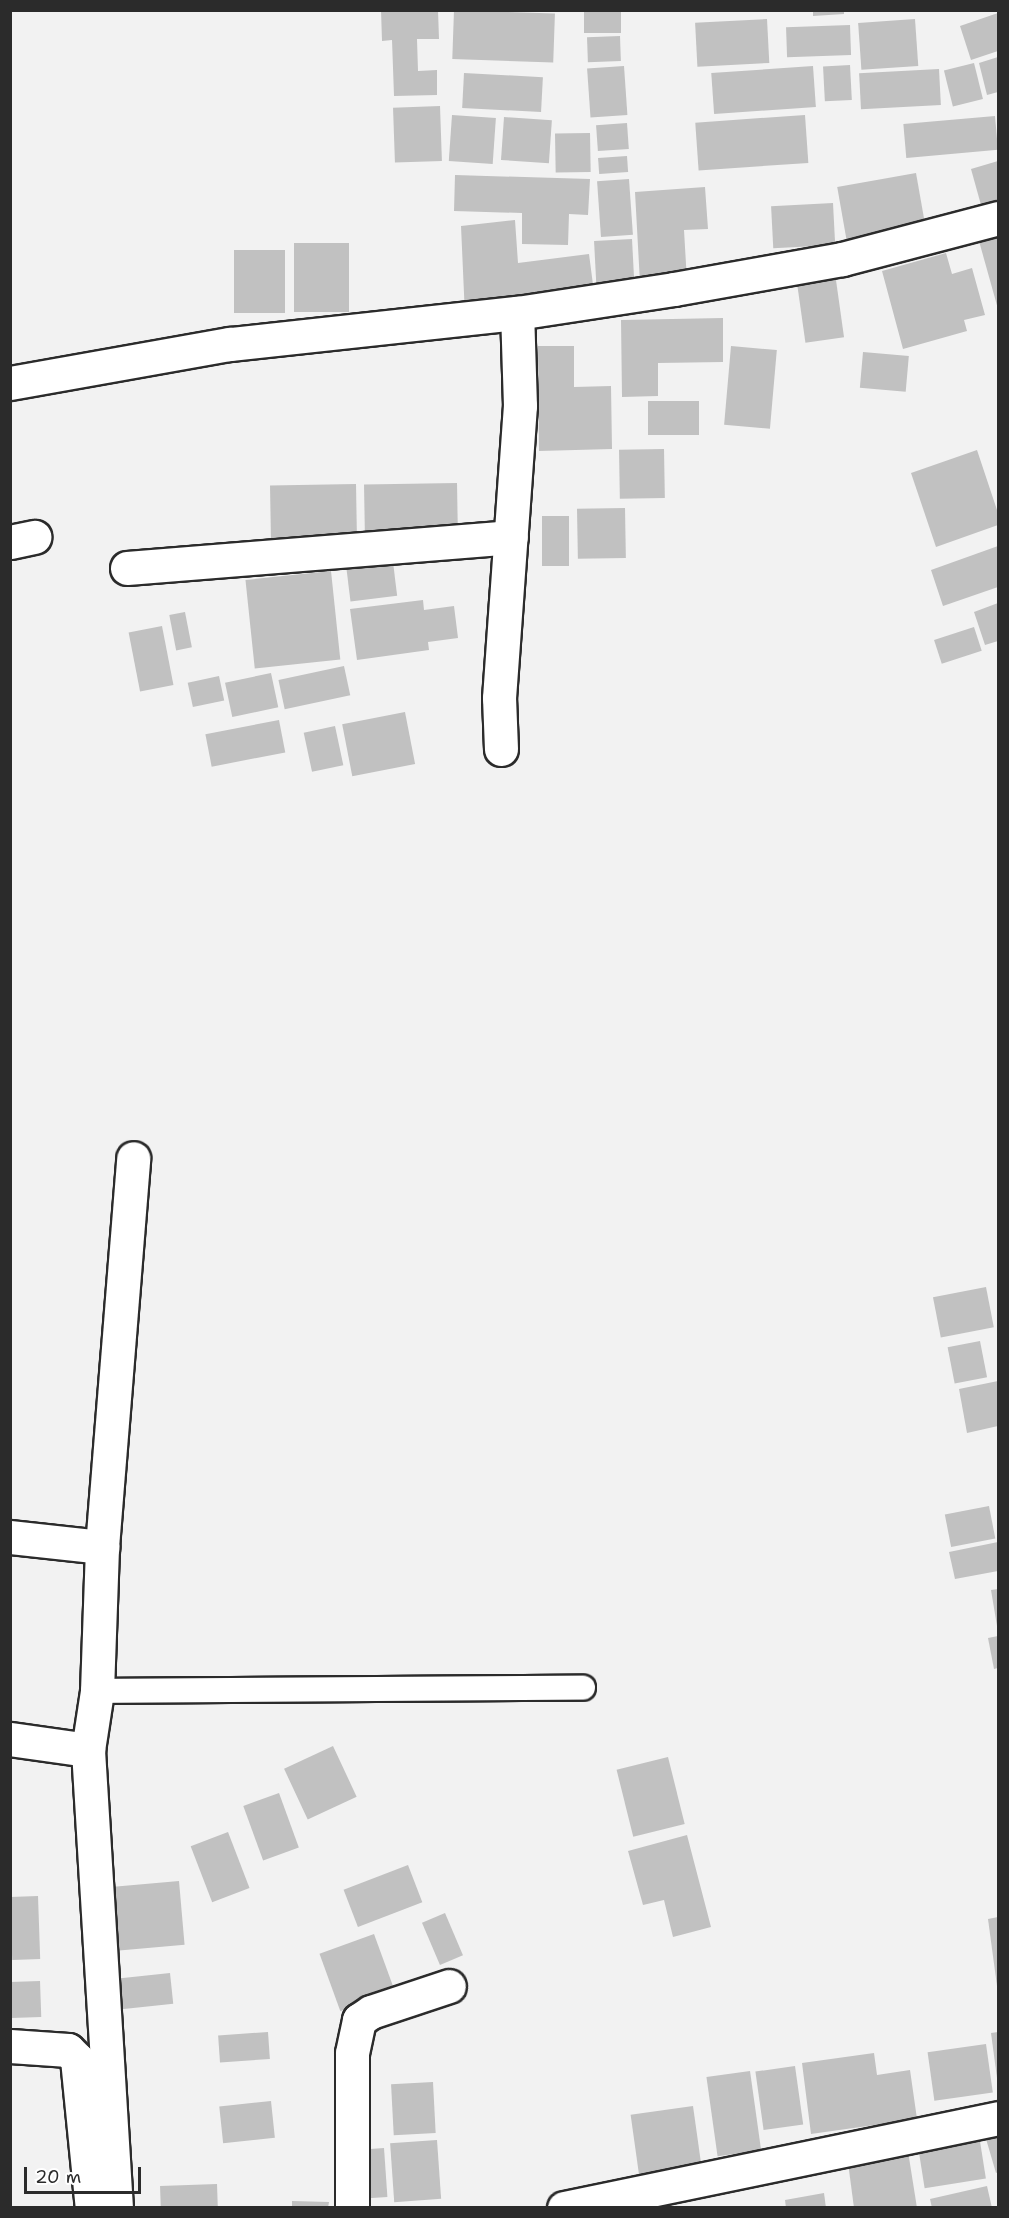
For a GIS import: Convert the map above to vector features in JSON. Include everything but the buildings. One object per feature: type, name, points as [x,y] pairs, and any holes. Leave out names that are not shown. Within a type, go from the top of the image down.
[{"type":"street","points":[[10,384],[230,344],[516,313],[842,259],[999,218]]},
{"type":"street","points":[[501,750],[499,698],[520,406],[516,313]]},
{"type":"street","points":[[127,568],[511,537]]},
{"type":"street","points":[[116,2208],[88,1750],[97,1691],[102,1547],[133,1158]]},
{"type":"street","points":[[10,1537],[102,1547]]},
{"type":"street","points":[[10,1739],[88,1750]]},
{"type":"street","points":[[352,2208],[352,2053],[359,2020],[371,2012],[449,1986]]},
{"type":"street","points":[[10,2046],[68,2050],[77,2059],[92,2208]]},
{"type":"street","points":[[564,2208],[999,2118]]},
{"type":"lane","points":[[97,1691],[583,1688]]}]
